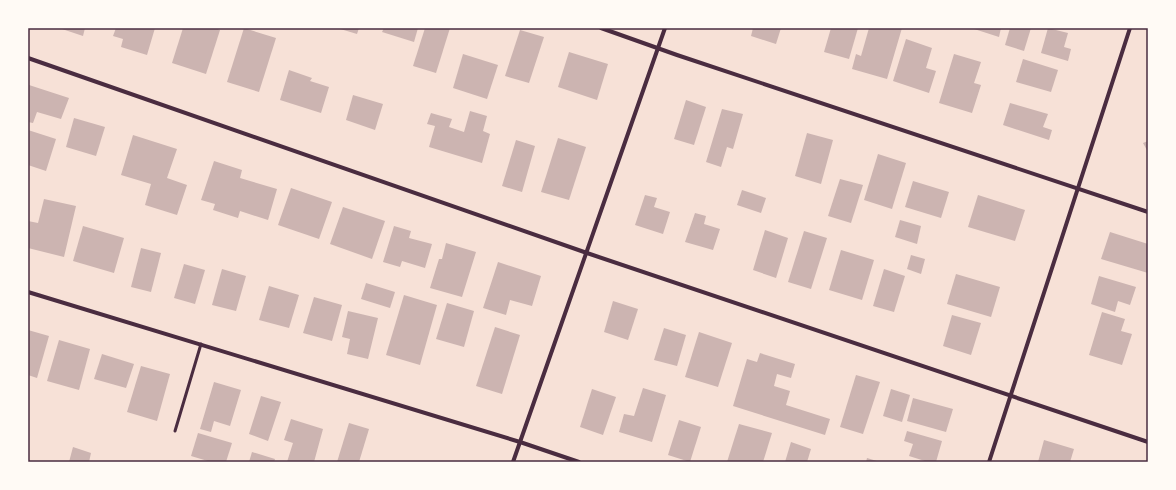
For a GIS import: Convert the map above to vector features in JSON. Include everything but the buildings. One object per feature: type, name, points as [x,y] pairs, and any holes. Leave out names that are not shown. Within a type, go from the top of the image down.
[{"type":"street","points":[[601,28],[1078,190],[1148,212]]},
{"type":"street","points":[[513,462],[665,28]]},
{"type":"street","points":[[989,462],[1130,28]]},
{"type":"street","points":[[28,58],[587,253],[1148,442]]},
{"type":"street","points":[[28,292],[520,442],[578,462]]},
{"type":"lane","points":[[175,431],[201,344]]}]
